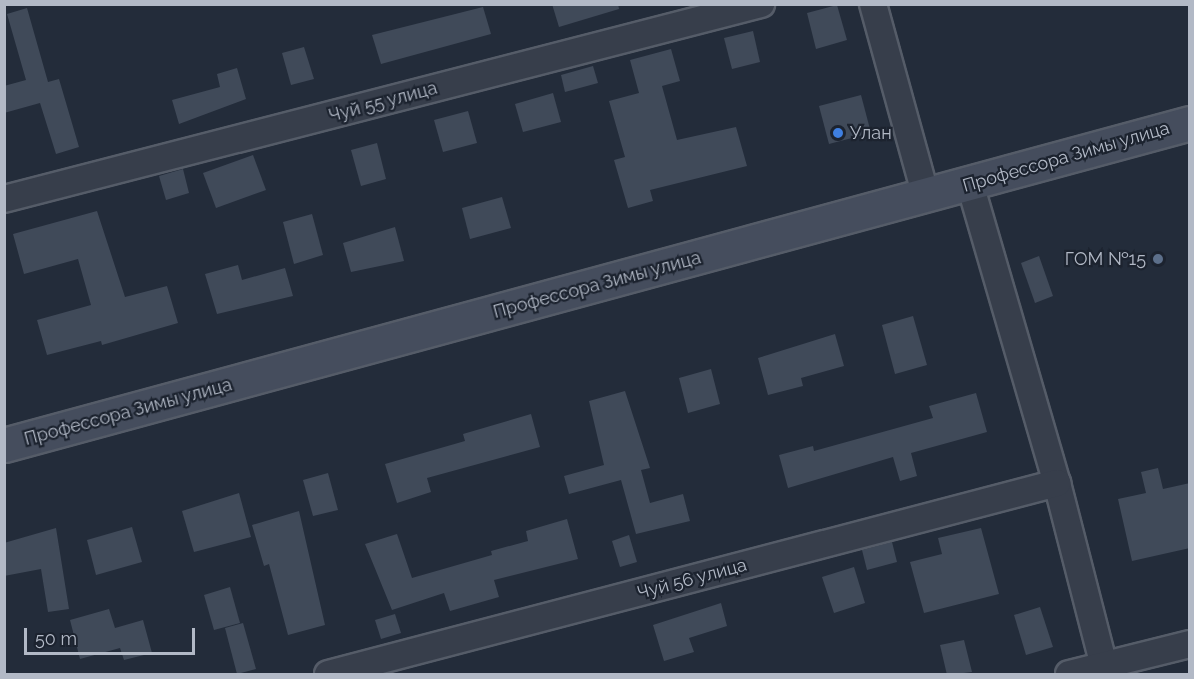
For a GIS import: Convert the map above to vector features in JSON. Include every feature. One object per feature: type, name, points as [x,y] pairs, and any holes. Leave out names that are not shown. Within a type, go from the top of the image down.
[{"type":"street","name":"Чуй 55 улица","points":[[4,199],[761,4]]},
{"type":"street","points":[[873,4],[926,196]]},
{"type":"street","name":"Профессора Зимы улица","points":[[4,445],[970,184],[1188,130]]},
{"type":"street","points":[[970,184],[1057,483],[1104,666]]},
{"type":"street","name":"Чуй 56 улица","points":[[328,675],[1057,483]]},
{"type":"street","points":[[1070,675],[1190,644]]},
{"type":"building","points":[[552,4],[618,4],[619,9],[559,27]]},
{"type":"building","points":[[837,5],[847,40],[816,49],[807,13]]},
{"type":"building","points":[[483,7],[491,34],[381,64],[372,35]]},
{"type":"building","points":[[27,8],[48,82],[59,79],[79,147],[56,154],[40,103],[4,113],[4,86],[26,80],[7,14]]},
{"type":"building","points":[[753,31],[760,62],[732,69],[724,38]]},
{"type":"building","points":[[304,47],[314,79],[291,85],[282,53]]},
{"type":"building","points":[[671,49],[680,81],[662,86],[677,140],[736,127],[747,166],[650,190],[653,201],[628,208],[614,160],[625,157],[609,101],[639,93],[630,60]]},
{"type":"building","points":[[593,66],[598,83],[565,92],[561,75]]},
{"type":"building","points":[[237,68],[246,99],[179,124],[172,100],[220,87],[217,74]]},
{"type":"building","points":[[553,93],[561,122],[523,132],[515,104]]},
{"type":"building","points":[[861,95],[871,133],[829,144],[819,106]]},
{"type":"building","points":[[468,111],[477,143],[443,152],[434,120]]},
{"type":"building","points":[[377,143],[386,179],[361,186],[351,150]]},
{"type":"building","points":[[253,155],[266,190],[216,208],[203,173]]},
{"type":"building","points":[[183,169],[189,193],[166,200],[159,176]]},
{"type":"building","points":[[502,197],[511,228],[470,239],[462,208]]},
{"type":"building","points":[[97,211],[125,297],[167,286],[178,323],[102,345],[101,341],[47,355],[37,320],[91,305],[78,259],[24,274],[13,234]]},
{"type":"building","points":[[312,214],[323,255],[294,264],[283,222]]},
{"type":"building","points":[[395,227],[404,261],[351,272],[343,243]]},
{"type":"building","points":[[1039,256],[1053,296],[1035,303],[1021,263]]},
{"type":"building","points":[[238,265],[242,280],[285,268],[293,296],[217,314],[205,274]]},
{"type":"building","points":[[913,316],[927,365],[895,374],[882,325]]},
{"type":"building","points":[[835,334],[844,366],[801,378],[803,386],[768,395],[758,358]]},
{"type":"building","points":[[711,369],[720,404],[688,413],[679,378]]},
{"type":"building","points":[[625,391],[650,468],[641,470],[650,503],[683,494],[690,521],[636,534],[621,480],[569,494],[564,476],[604,465],[589,401]]},
{"type":"building","points":[[976,393],[987,432],[911,453],[917,476],[900,481],[893,457],[788,488],[779,455],[813,446],[814,451],[933,418],[929,406]]},
{"type":"building","points":[[531,414],[540,447],[427,478],[431,492],[397,503],[385,464],[465,441],[463,434]]},
{"type":"building","points":[[1158,468],[1163,489],[1190,483],[1190,548],[1132,561],[1118,499],[1146,493],[1141,472]]},
{"type":"building","points":[[328,473],[338,510],[313,516],[303,480]]},
{"type":"building","points":[[239,493],[251,537],[194,552],[182,511]]},
{"type":"building","points":[[299,511],[325,625],[288,635],[269,564],[264,566],[252,525]]},
{"type":"building","points":[[567,519],[578,559],[494,580],[499,597],[450,611],[444,593],[392,610],[365,544],[397,534],[412,578],[492,555],[491,551],[528,541],[526,531]]},
{"type":"building","points":[[132,527],[142,562],[96,575],[87,540]]},
{"type":"building","points":[[56,528],[69,609],[48,612],[41,569],[4,576],[4,543]]},
{"type":"building","points":[[981,528],[999,594],[924,613],[910,562],[942,554],[938,538]]},
{"type":"building","points":[[629,535],[637,562],[620,567],[612,541]]},
{"type":"building","points":[[892,542],[897,562],[867,570],[862,550]]},
{"type":"building","points":[[854,567],[865,603],[834,613],[822,577]]},
{"type":"building","points":[[230,587],[240,623],[214,630],[204,595]]},
{"type":"building","points":[[721,603],[727,626],[689,638],[694,652],[664,661],[653,625]]},
{"type":"building","points":[[1040,607],[1053,647],[1026,655],[1014,615]]},
{"type":"building","points":[[109,609],[115,628],[143,620],[152,653],[124,660],[120,648],[80,659],[70,620]]},
{"type":"building","points":[[395,614],[401,633],[381,639],[375,620]]},
{"type":"building","points":[[243,623],[256,669],[237,674],[225,628]]},
{"type":"building","points":[[964,640],[972,672],[947,675],[940,645]]},
{"type":"place","name":"Улан","points":[[838,133]]},
{"type":"place","name":"ГОМ №15","points":[[1158,259]]}]
